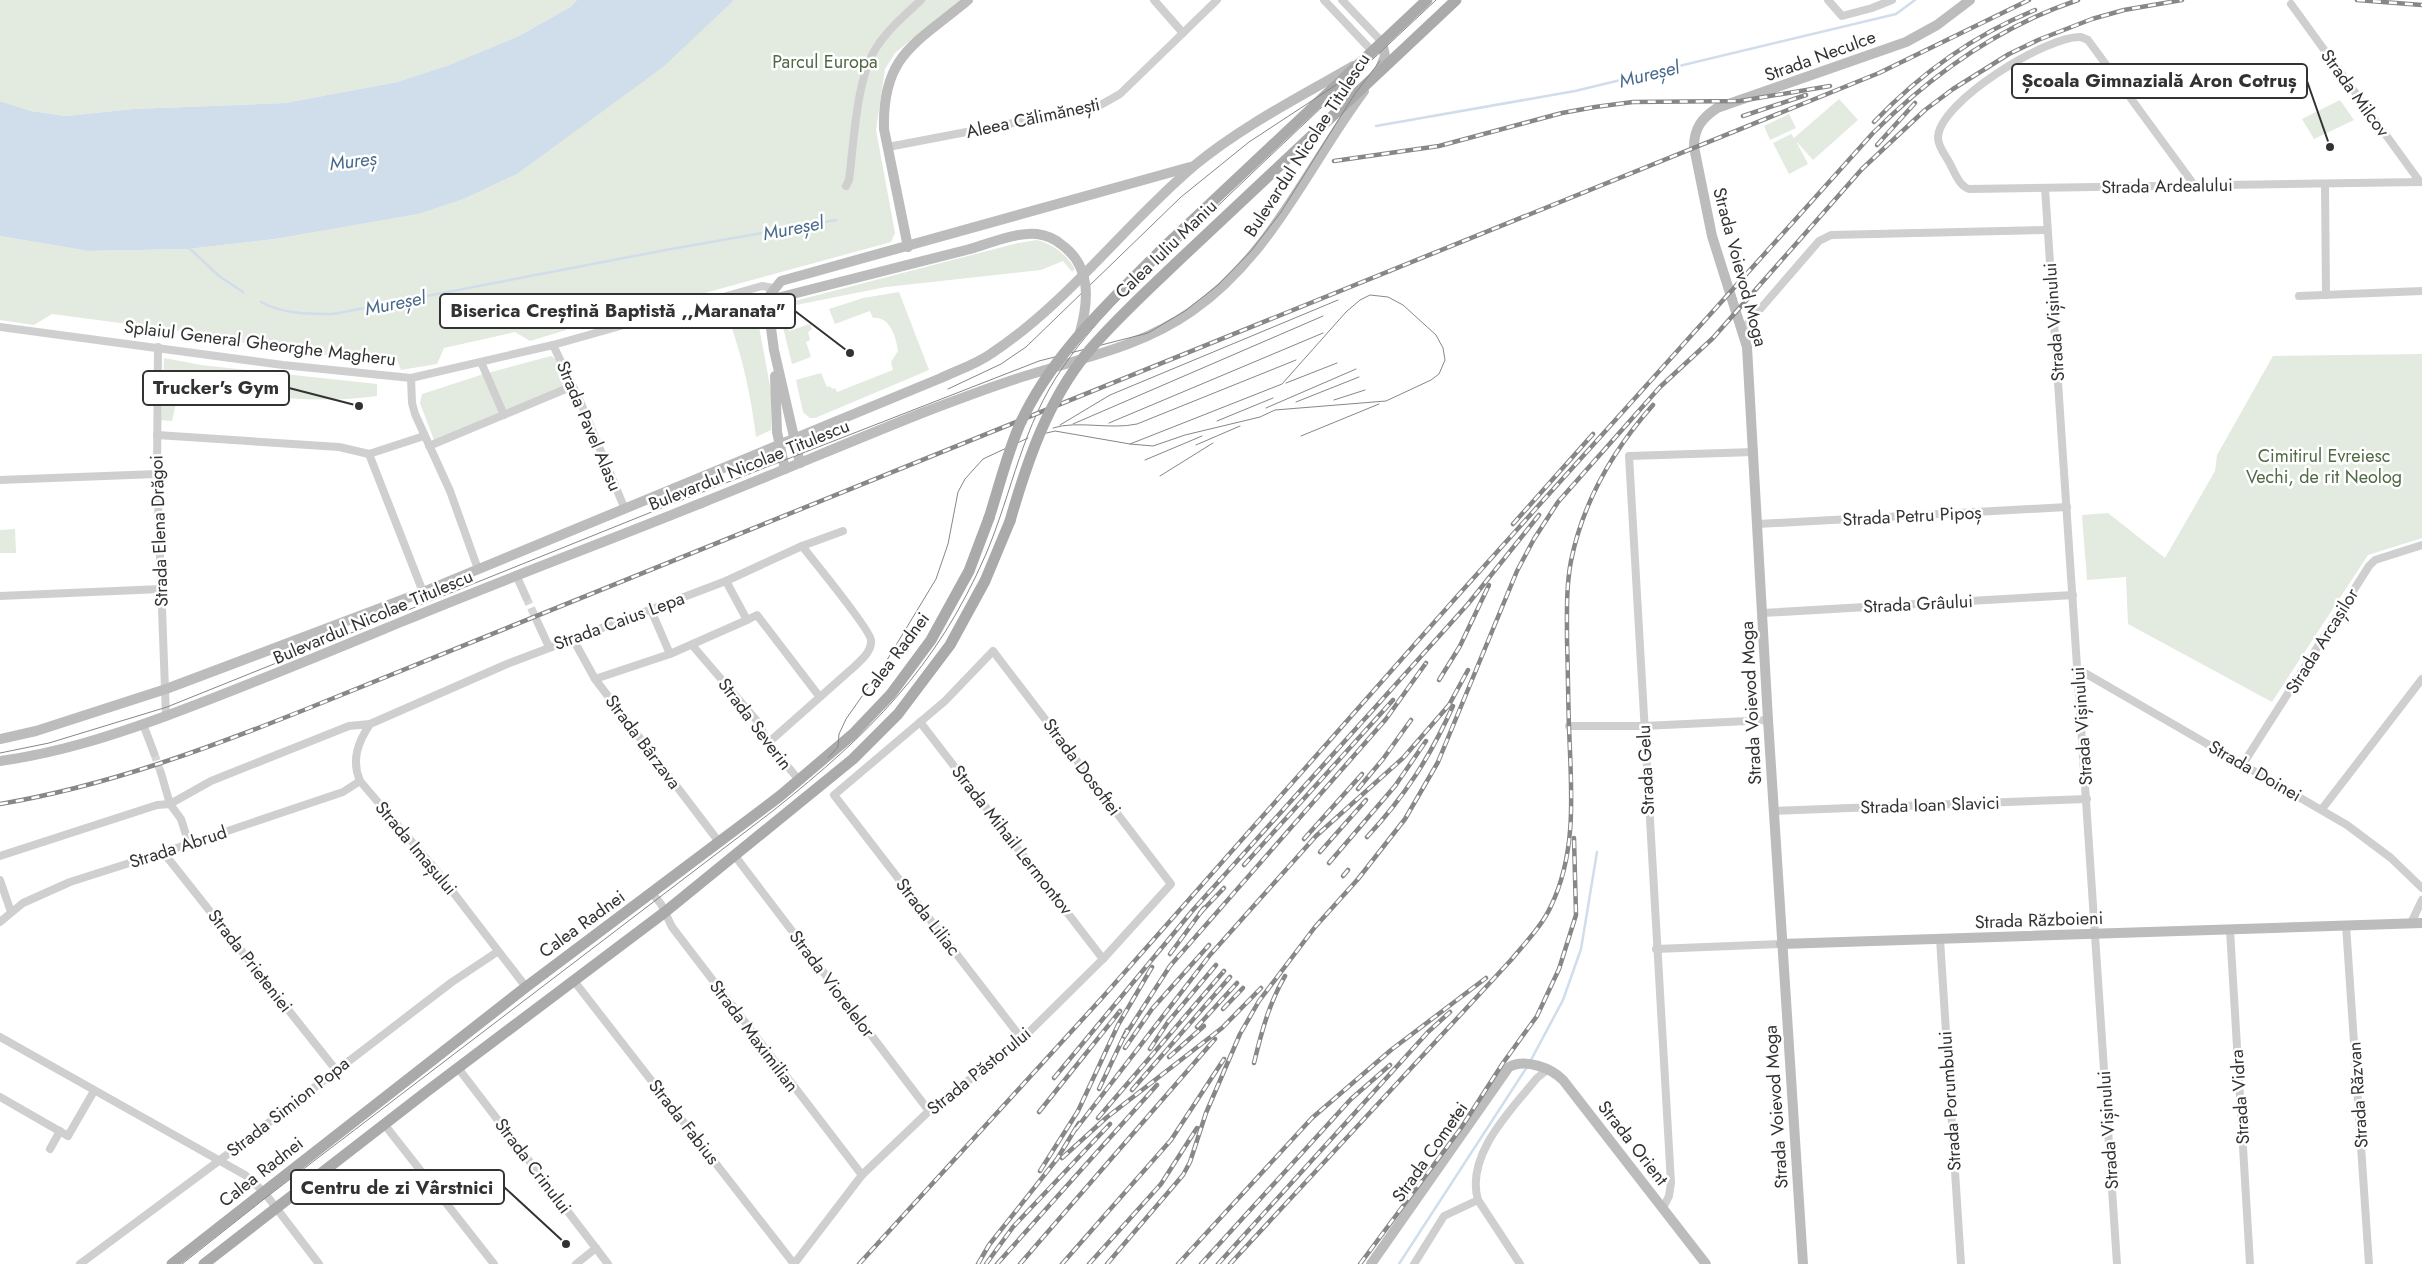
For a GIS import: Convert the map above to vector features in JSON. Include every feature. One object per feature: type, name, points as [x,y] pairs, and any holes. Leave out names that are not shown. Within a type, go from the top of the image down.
[{"type":"main road","name":"Calea Iuliu Maniu","points":[[969,571],[1020,425],[1046,378],[1080,332],[1162,249],[1426,0]]},
{"type":"main road","name":"Calea Iuliu Maniu","points":[[985,581],[1010,521],[1035,444],[1070,377],[1114,323],[1456,0]]},
{"type":"main road","name":"Calea Radnei","points":[[172,1264],[526,987],[799,780],[853,734],[891,694],[931,640],[969,571]]},
{"type":"main road","name":"Calea Radnei","points":[[204,1264],[384,1124],[665,912],[853,759],[898,714],[950,645],[985,581]]},
{"type":"street","points":[[846,186],[849,180],[862,85],[871,58],[882,38],[897,21],[921,0]]},
{"type":"street","points":[[908,246],[888,147],[884,113],[894,67],[909,48],[968,0]]},
{"type":"street","points":[[1154,0],[1183,33]]},
{"type":"street","name":"Aleea Călimănești","points":[[888,147],[1097,107],[1120,94],[1217,0]]},
{"type":"street","points":[[1324,0],[1368,56]]},
{"type":"street","points":[[1332,8],[1341,0],[1382,42]]},
{"type":"street","points":[[1828,0],[1842,16],[1872,8],[1892,0]]},
{"type":"street","name":"Strada Neculce","points":[[1694,147],[1698,126],[1707,115],[1717,108],[1906,42],[1937,25],[1966,1]]},
{"type":"street","name":"Strada Milcov","points":[[2291,4],[2421,182]]},
{"type":"street","name":"Strada Ardealului","points":[[2195,186],[2088,40],[2076,36],[2025,57],[1982,83],[1964,96],[1951,110],[1938,132],[1938,143],[1965,188],[2045,188],[2195,186],[2325,184],[2421,182]]},
{"type":"street","name":"Bulevardul Nicolae Titulescu","points":[[0,761],[52,752],[166,716],[278,674],[516,574],[785,470],[966,396],[1113,350],[1155,333],[1188,314],[1231,278],[1267,238],[1343,119],[1377,73],[1385,56],[1382,42]]},
{"type":"street","name":"Bulevardul Nicolae Titulescu","points":[[0,739],[36,731],[166,689],[423,592],[624,507],[941,378],[990,355],[1010,341],[1051,305],[1196,165],[1276,111],[1368,56]]},
{"type":"street","name":"Strada Voievod Moga","points":[[1694,147],[1712,236],[1747,347],[1768,720],[1803,1264]]},
{"type":"street","name":"Splaiul General Gheorghe Magheru","points":[[0,327],[283,365],[411,378],[553,345],[762,286],[773,288],[781,281],[1196,165]]},
{"type":"street","points":[[2325,184],[2326,295]]},
{"type":"street","name":"Strada Vișinului","points":[[2045,188],[2117,1264]]},
{"type":"street","points":[[1742,330],[1819,241],[1831,235],[2047,230]]},
{"type":"street","points":[[769,300],[1028,234],[1044,235],[1064,246],[1079,264],[1086,283],[1087,299],[1080,332]]},
{"type":"street","points":[[773,288],[769,300],[774,350],[779,444],[785,470]]},
{"type":"street","points":[[2299,296],[2422,291]]},
{"type":"street","name":"Strada Pavel Alasu","points":[[553,345],[573,386],[624,507]]},
{"type":"street","name":"Strada Elena Drăgoi","points":[[158,347],[156,435],[166,716]]},
{"type":"street","points":[[774,350],[800,463]]},
{"type":"street","points":[[481,362],[504,415]]},
{"type":"street","points":[[411,378],[412,403],[424,436],[450,491],[478,569]]},
{"type":"street","points":[[430,446],[573,386]]},
{"type":"street","points":[[156,435],[338,447],[368,454],[424,436]]},
{"type":"street","name":"Strada Gelu","points":[[1663,1208],[1670,1192],[1671,1183],[1629,456],[1754,452]]},
{"type":"street","points":[[368,454],[423,592]]},
{"type":"street","points":[[0,480],[157,474]]},
{"type":"street","name":"Strada Petru Pipoș","points":[[1758,524],[2067,508]]},
{"type":"street","name":"Strada Caius Lepa","points":[[370,724],[549,647],[726,581],[802,546],[843,530]]},
{"type":"street","name":"Strada Arcașilor","points":[[2243,764],[2369,566],[2375,560],[2422,545]]},
{"type":"street","points":[[768,743],[867,655],[871,639],[802,546]]},
{"type":"street","points":[[516,574],[526,597]]},
{"type":"street","points":[[726,581],[746,618]]},
{"type":"street","points":[[0,596],[161,589]]},
{"type":"street","name":"Strada Grâului","points":[[1763,612],[2073,595]]},
{"type":"street","points":[[651,610],[670,654]]},
{"type":"street","points":[[595,679],[670,654],[746,618],[757,615],[819,696]]},
{"type":"street","points":[[537,621],[549,647]]},
{"type":"street","name":"Strada Bârzava","points":[[573,639],[595,679],[719,842]]},
{"type":"street","name":"Strada Severin","points":[[692,645],[758,722],[768,743],[799,780]]},
{"type":"street","name":"Strada Dosoftei","points":[[920,722],[968,679],[993,651],[1172,884]]},
{"type":"street","name":"Strada Doinei","points":[[2078,669],[2322,809],[2371,842],[2422,888]]},
{"type":"street","points":[[2322,809],[2422,679]]},
{"type":"street","points":[[1569,726],[1644,726],[1768,720]]},
{"type":"street","name":"Strada Liliac","points":[[920,722],[834,795],[1022,1039]]},
{"type":"street","name":"Strada Mihail Lermontov","points":[[920,722],[1103,959]]},
{"type":"street","points":[[143,724],[154,753]]},
{"type":"street","points":[[360,781],[355,766],[357,751],[360,739],[370,724]]},
{"type":"street","points":[[0,856],[157,805],[170,804],[211,780],[349,726],[370,724]]},
{"type":"street","points":[[161,773],[170,804],[181,819],[189,844]]},
{"type":"street","name":"Strada Abrud","points":[[0,922],[11,912],[38,894],[343,792],[360,781]]},
{"type":"street","name":"Strada Imașului","points":[[360,781],[436,870],[497,952],[526,987]]},
{"type":"street","name":"Strada Ioan Slavici","points":[[1774,811],[2087,799]]},
{"type":"street","name":"Strada Prieteniei","points":[[163,852],[336,1070]]},
{"type":"street","name":"Strada Viorelelor","points":[[735,856],[929,1111]]},
{"type":"street","points":[[0,880],[11,912]]},
{"type":"street","name":"Strada Păstorului","points":[[794,1264],[862,1175],[929,1111],[1022,1039],[1103,959],[1172,884]]},
{"type":"street","name":"Strada Maximilian","points":[[652,893],[665,912],[672,928],[862,1175]]},
{"type":"street","points":[[2417,923],[2422,900]]},
{"type":"street","name":"Strada Războieni","points":[[1656,949],[2417,923]]},
{"type":"street","name":"Strada Răzvan","points":[[2346,925],[2369,1264]]},
{"type":"street","name":"Strada Vidra","points":[[2230,930],[2250,1264]]},
{"type":"street","name":"Strada Porumbului","points":[[1940,939],[1961,1264]]},
{"type":"street","name":"Strada Simion Popa","points":[[80,1264],[220,1160],[452,982],[497,952]]},
{"type":"street","name":"Strada Fabius","points":[[574,981],[794,1264]]},
{"type":"street","points":[[0,1037],[245,1175],[264,1192],[320,1264]]},
{"type":"street","name":"Strada Orient","points":[[1520,1063],[1543,1068],[1563,1080],[1706,1264]]},
{"type":"street","name":"Strada Cometei","points":[[1371,1264],[1509,1067],[1520,1063]]},
{"type":"street","name":"Strada Crinului","points":[[458,1068],[608,1264]]},
{"type":"street","points":[[1520,1264],[1478,1200],[1474,1185],[1478,1164],[1488,1144],[1543,1068]]},
{"type":"street","points":[[0,1097],[68,1136],[94,1091]]},
{"type":"street","points":[[384,1124],[494,1264]]},
{"type":"street","points":[[50,1149],[60,1131]]},
{"type":"street","points":[[1414,1264],[1444,1216],[1478,1200]]},
{"type":"street","points":[[576,1264],[596,1248]]},
{"type":"green space","points":[[0,0],[577,0],[570,7],[519,36],[449,65],[397,82],[285,103],[133,109],[66,116],[31,111],[0,101]]},
{"type":"green space","name":"Parcul Europa","points":[[734,0],[960,0],[895,53],[885,69],[876,130],[895,233],[891,242],[661,305],[644,295],[570,317],[566,330],[530,341],[515,332],[444,348],[437,364],[401,370],[395,355],[297,355],[211,335],[52,314],[34,325],[0,320],[0,236],[88,251],[188,249],[275,239],[419,214],[464,199],[517,174],[588,121]]},
{"type":"green space","points":[[1839,99],[1858,120],[1813,160],[1796,141],[1808,164],[1789,174],[1773,143],[1791,134],[1794,138]]},
{"type":"green space","points":[[2340,100],[2354,120],[2314,139],[2302,119]]},
{"type":"green space","points":[[1789,114],[1796,128],[1770,140],[1764,126]]},
{"type":"green space","points":[[1037,240],[1059,250],[1075,269],[1072,272],[1063,261],[1041,270],[886,287],[786,307],[786,311],[781,308],[787,303],[1018,243]]},
{"type":"green space","points":[[899,292],[929,370],[815,418],[810,418],[803,412],[796,380],[821,373],[827,387],[835,388],[837,392],[893,370],[891,362],[898,351],[891,328],[884,320],[873,318],[870,311],[835,324],[829,309],[863,298]]},
{"type":"green space","points":[[743,297],[753,301],[755,305],[771,391],[771,430],[756,437],[749,392],[738,349],[729,320],[721,320],[717,304]]},
{"type":"green space","points":[[781,319],[785,319],[789,331],[810,324],[812,329],[808,332],[810,340],[806,342],[811,357],[792,364]]},
{"type":"green space","name":"Cimitirul Evreiesc Vechi, de rit Neolog","points":[[2422,354],[2422,538],[2368,555],[2272,702],[2128,624],[2126,577],[2087,580],[2082,515],[2108,513],[2165,558],[2215,471],[2217,455],[2273,356]]},
{"type":"green space","points":[[551,356],[556,359],[567,386],[505,412],[488,373]]},
{"type":"green space","points":[[164,358],[201,365],[377,384],[377,396],[328,400],[279,398],[229,391],[181,381],[172,421],[161,420]]},
{"type":"green space","points":[[484,374],[501,413],[434,440],[420,403],[422,394]]},
{"type":"green space","points":[[15,529],[16,553],[0,553],[0,530]]},
{"type":"water","name":"Mureș","points":[[577,0],[734,0],[663,67],[517,174],[464,199],[419,214],[275,239],[188,249],[88,251],[0,236],[0,101],[31,111],[66,116],[133,109],[285,103],[397,82],[449,65],[519,36],[570,7]]},
{"type":"waterway","name":"Mureșel","points":[[1376,126],[1575,91],[1896,14],[1915,0]]},
{"type":"waterway","name":"Mureșel","points":[[261,302],[287,311],[333,314],[671,249],[836,220]]},
{"type":"waterway","name":"Mureșel","points":[[188,247],[219,276],[243,292]]},
{"type":"waterway","points":[[1531,1060],[1563,1000],[1581,949],[1597,852]]},
{"type":"waterway","points":[[1399,1264],[1527,1067]]},
{"type":"tunnel","points":[[526,597],[537,621]]},
{"type":"tunnel","points":[[154,753],[161,773]]},
{"type":"tram line","points":[[182,1264],[268,1196],[774,810],[870,726],[897,697],[922,665],[945,632],[966,595],[986,554],[1037,412],[1049,389],[1078,346],[1111,308],[1147,272],[1436,0]]},
{"type":"tram line","points":[[0,753],[49,743],[167,707],[659,509],[1039,361],[1148,333],[1185,311],[1218,285],[1251,251],[1281,212],[1354,95],[1380,61]]},
{"type":"tram line","points":[[948,389],[1001,364],[1026,347],[1181,197],[1249,142],[1339,83]]},
{"type":"tram line","points":[[1034,436],[1055,431],[1130,444],[1153,446],[1185,435],[1260,417],[1275,410],[1386,401],[1431,380],[1439,374],[1445,360],[1443,348],[1436,335],[1403,305],[1388,297],[1370,295],[1360,300],[1346,312],[1282,384],[1130,444]]},
{"type":"tram line","points":[[1060,425],[1110,395],[1338,300]]},
{"type":"tram line","points":[[1073,424],[1323,316]]},
{"type":"tram line","points":[[1109,423],[1323,333]]},
{"type":"tram line","points":[[1053,428],[1072,425],[1127,426],[1137,424],[1296,360]]},
{"type":"tram line","points":[[1286,383],[1337,363]]},
{"type":"tram line","points":[[1266,408],[1356,369]]},
{"type":"tram line","points":[[1296,402],[1359,377]]},
{"type":"tram line","points":[[1334,400],[1365,390]]},
{"type":"tram line","points":[[1217,421],[1273,398]]},
{"type":"tram line","points":[[1301,436],[1379,404]]},
{"type":"tram line","points":[[1196,445],[1240,426]]},
{"type":"tram line","points":[[1145,460],[1202,436]]},
{"type":"tram line","points":[[828,758],[838,747],[839,734],[846,719],[884,665],[936,579],[948,544],[958,492],[965,479],[983,459],[1028,438]]},
{"type":"tram line","points":[[1160,476],[1213,443]]},
{"type":"railway","points":[[0,804],[79,787],[157,764],[309,708],[1879,73],[2029,0]]},
{"type":"railway","points":[[859,1264],[1101,999],[1461,592],[1873,133],[1919,91],[1968,54],[2021,24],[2078,0]]},
{"type":"railway","points":[[1107,1264],[1183,1175],[1190,1162],[1206,1113],[1240,1034],[1259,1001],[1315,927],[1358,879],[1405,819],[1438,762],[1517,571],[1534,539],[1558,502],[1660,387],[1713,338],[1862,169],[1925,110],[1953,89],[2009,54],[2038,40],[2092,19],[2124,10],[2182,0]]},
{"type":"railway","points":[[2357,0],[2422,5]]},
{"type":"railway","points":[[1874,122],[1910,88],[1949,57],[1991,31],[2035,10]]},
{"type":"railway","points":[[1334,161],[1439,146],[1562,113],[1595,107],[1633,102],[1740,101],[1830,86]]},
{"type":"railway","points":[[1743,116],[1806,95]]},
{"type":"railway","points":[[1877,145],[1915,103]]},
{"type":"railway","points":[[1230,1264],[1511,960],[1538,927],[1551,906],[1560,885],[1569,841],[1571,818],[1567,620],[1571,561],[1583,518],[1602,478],[1625,440],[1653,405]]},
{"type":"railway","points":[[1513,524],[1593,434]]},
{"type":"railway","points":[[1054,1078],[1193,910],[1468,604],[1539,515]]},
{"type":"railway","points":[[1439,680],[1460,646],[1489,585]]},
{"type":"railway","points":[[1124,1037],[1170,966],[1386,719],[1426,663]]},
{"type":"railway","points":[[1076,1129],[1210,955],[1316,836],[1403,758],[1449,705],[1468,670]]},
{"type":"railway","points":[[1244,865],[1393,700]]},
{"type":"railway","points":[[1367,837],[1381,822],[1416,775],[1453,706]]},
{"type":"railway","points":[[1358,789],[1383,759],[1411,720]]},
{"type":"railway","points":[[1329,863],[1395,786],[1426,741]]},
{"type":"railway","points":[[1304,839],[1362,774]]},
{"type":"railway","points":[[1320,852],[1366,800]]},
{"type":"railway","points":[[1360,1264],[1461,1128],[1503,1063],[1537,1016],[1559,969],[1576,915],[1574,838]]},
{"type":"railway","points":[[1343,876],[1348,870]]},
{"type":"railway","points":[[1200,913],[1224,888]]},
{"type":"railway","points":[[1170,954],[1204,908]]},
{"type":"railway","points":[[1125,1048],[1152,1009],[1209,945]]},
{"type":"railway","points":[[1150,1049],[1168,1022],[1216,965]]},
{"type":"railway","points":[[1040,1171],[1078,1111],[1118,1025],[1152,967]]},
{"type":"railway","points":[[1098,1118],[1224,971]]},
{"type":"railway","points":[[1254,1063],[1270,1008],[1285,976]]},
{"type":"railway","points":[[1132,1090],[1230,977]]},
{"type":"railway","points":[[1178,1264],[1312,1118],[1391,1050],[1486,978]]},
{"type":"railway","points":[[1197,1027],[1237,983]]},
{"type":"railway","points":[[1223,1009],[1243,988]]},
{"type":"railway","points":[[1062,1158],[1106,1118],[1222,1028],[1261,988]]},
{"type":"railway","points":[[1039,1112],[1120,1011]]},
{"type":"railway","points":[[1218,1264],[1428,1032],[1450,1012]]},
{"type":"railway","points":[[1169,1057],[1204,1026]]},
{"type":"railway","points":[[1099,1089],[1127,1030]]},
{"type":"railway","points":[[1020,1264],[1215,1039]]},
{"type":"railway","points":[[1062,1264],[1171,1140],[1224,1059]]},
{"type":"railway","points":[[1201,1264],[1351,1099],[1390,1065]]},
{"type":"railway","points":[[997,1264],[1157,1085]]},
{"type":"railway","points":[[978,1264],[989,1245],[1057,1159],[1079,1123]]},
{"type":"railway","points":[[986,1264],[1013,1227],[1110,1124]]},
{"type":"railway","points":[[1089,1264],[1161,1184],[1197,1128]]},
{"type":"place","name":"Școala Gimnazială Aron Cotruș","points":[[2330,147]]},
{"type":"place","name":"Biserica Creștină Baptistă ,,Maranata\"","points":[[850,353]]},
{"type":"place","name":"Trucker's Gym","points":[[359,406]]},
{"type":"place","name":"Centru de zi Vârstnici","points":[[566,1244]]}]
